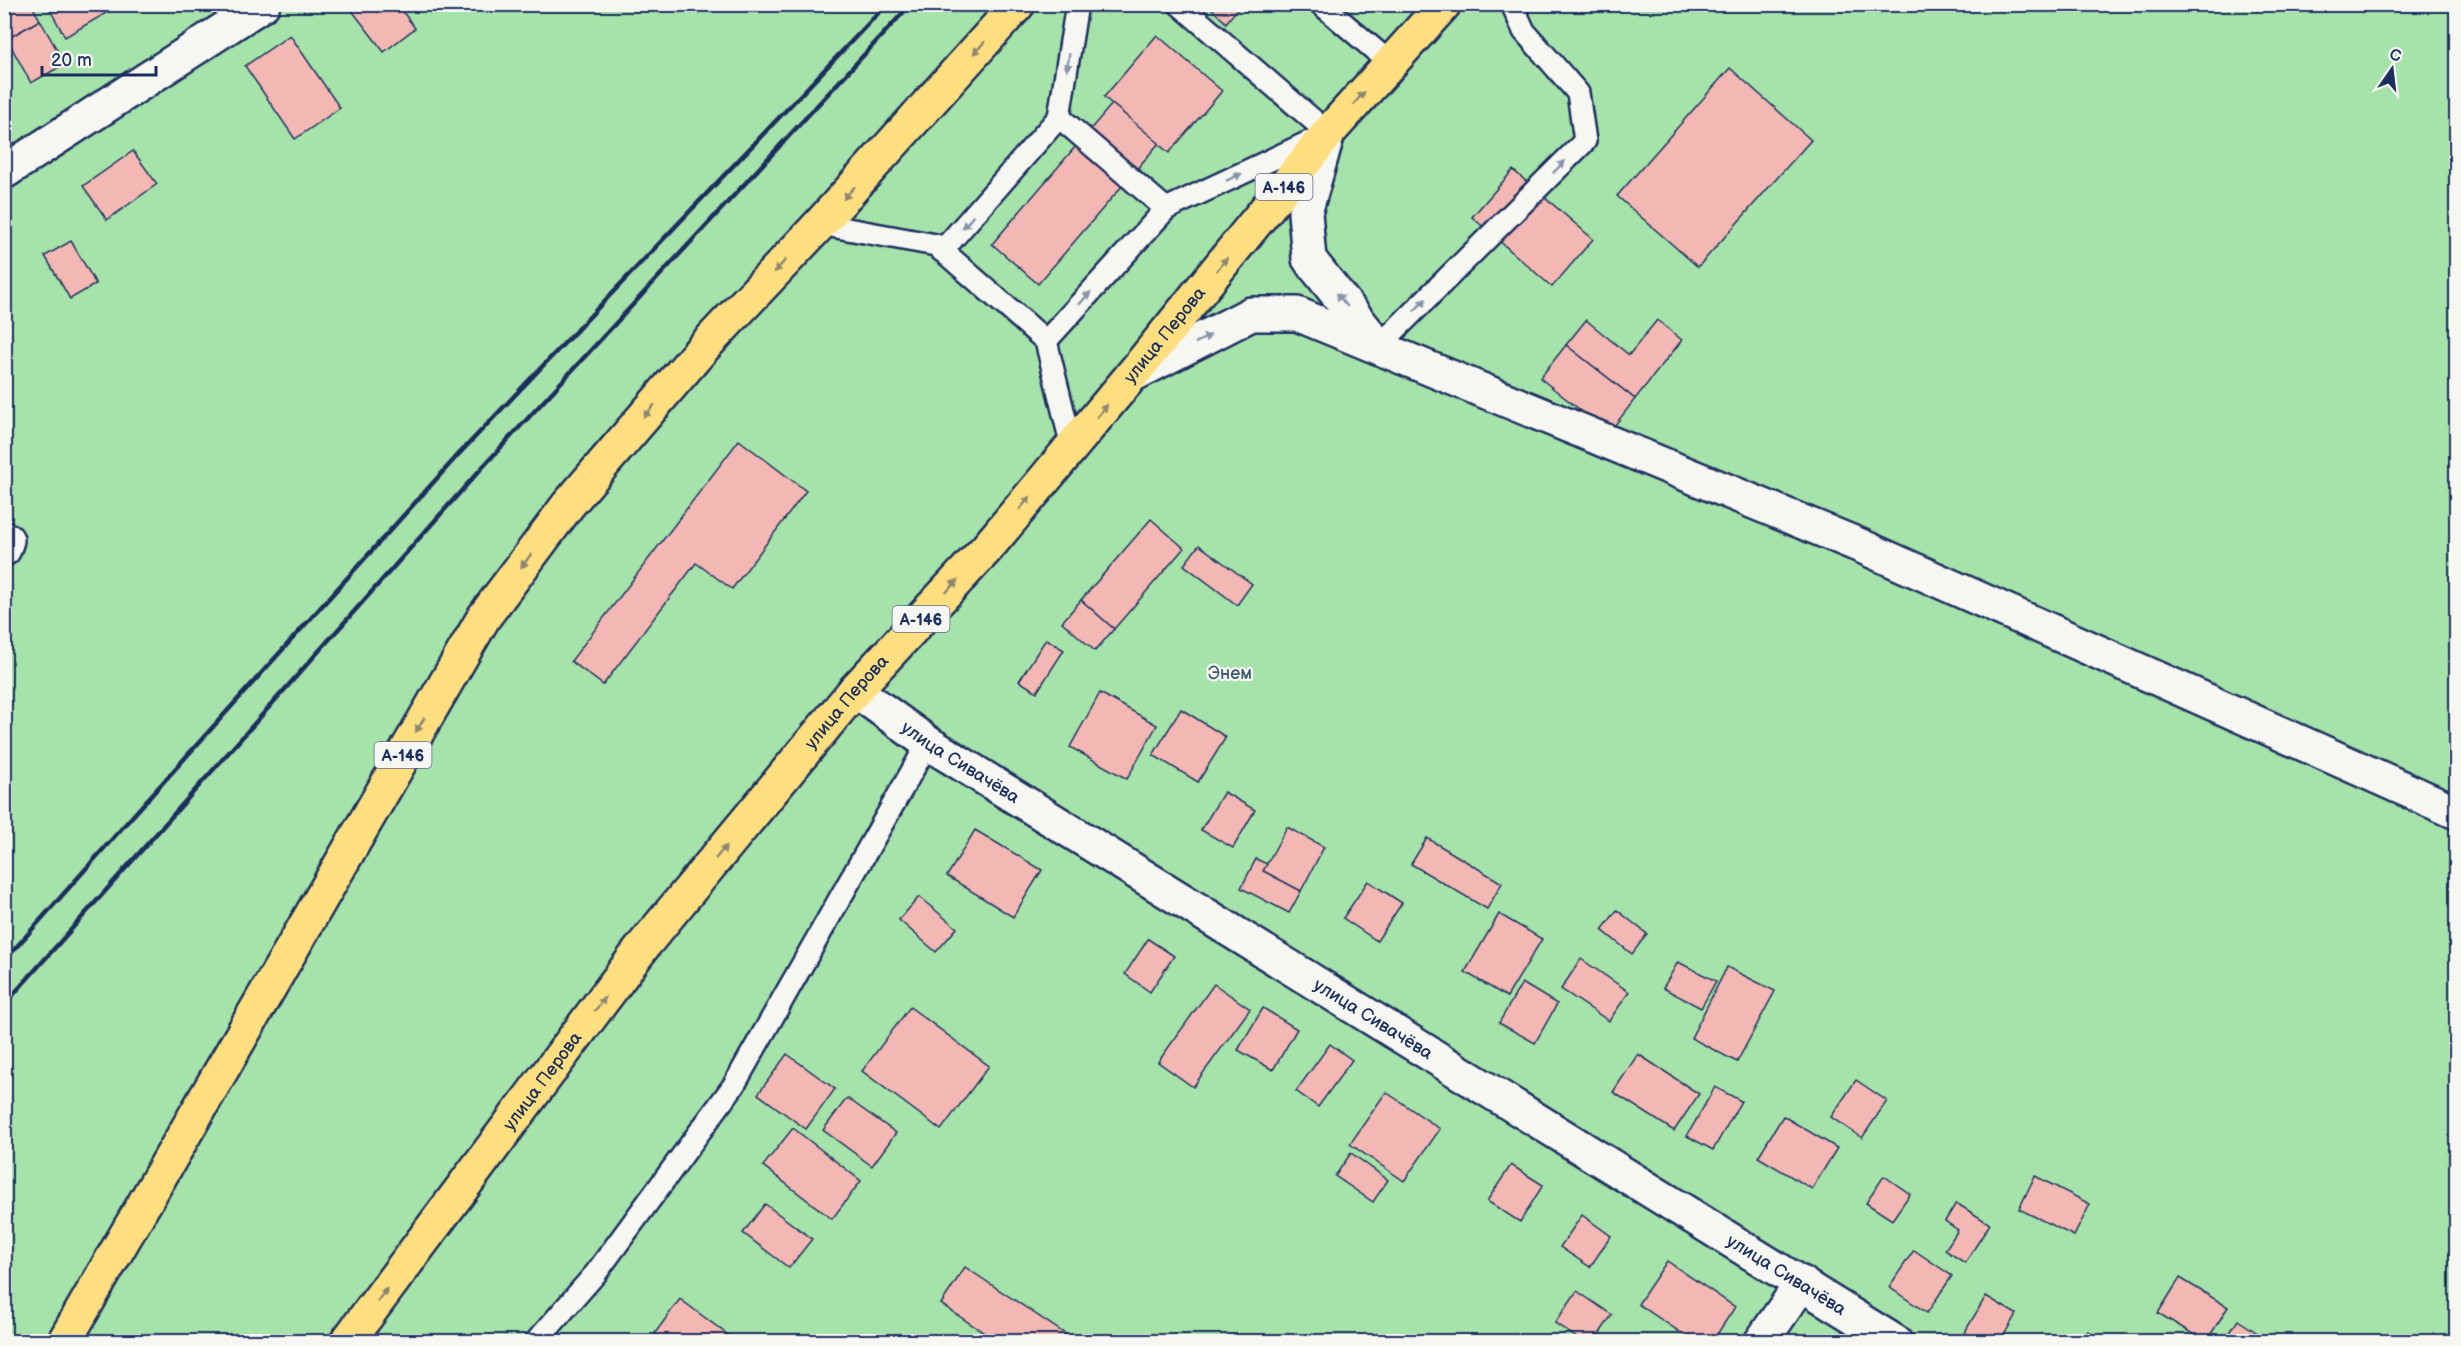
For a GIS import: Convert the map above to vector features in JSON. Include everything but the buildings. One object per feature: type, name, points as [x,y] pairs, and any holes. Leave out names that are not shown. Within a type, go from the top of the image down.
[{"type":"highway","name":"А-146","points":[[64,1341],[484,617],[568,505],[702,349],[820,224],[1018,4]]},
{"type":"highway","name":"улица Перова","points":[[347,1341],[644,945],[855,690],[987,548],[1132,375],[1328,133],[1444,4]]},
{"type":"street","points":[[4,172],[262,4]]},
{"type":"street","points":[[1328,133],[1305,213],[1309,259],[1378,346]]},
{"type":"street","points":[[1132,375],[1251,314],[1297,314],[1872,550],[2457,812]]},
{"type":"street","name":"улица Сивачёва","points":[[855,690],[928,743],[1895,1341]]},
{"type":"street","points":[[1761,1341],[1802,1283]]},
{"type":"lane","points":[[942,251],[1059,117],[1077,4]]},
{"type":"lane","points":[[1046,341],[1166,209],[1328,133],[1179,4]]},
{"type":"lane","points":[[1378,346],[1585,141],[1578,93],[1524,31],[1512,4]]},
{"type":"lane","points":[[1328,7],[1390,63]]},
{"type":"lane","points":[[1059,117],[1166,209]]},
{"type":"lane","points":[[820,224],[936,245],[1046,341],[1072,447]]},
{"type":"lane","points":[[536,1341],[596,1274],[734,1085],[928,743]]},
{"type":"lane","points":[[46,1341],[115,1253]]},
{"type":"green space","name":"Энем","points":[[5,5],[2456,5],[2456,1341],[5,1341]]},
{"type":"railway","points":[[4,961],[458,455],[887,4]]},
{"type":"railway","points":[[4,1005],[479,471],[911,4]]}]
